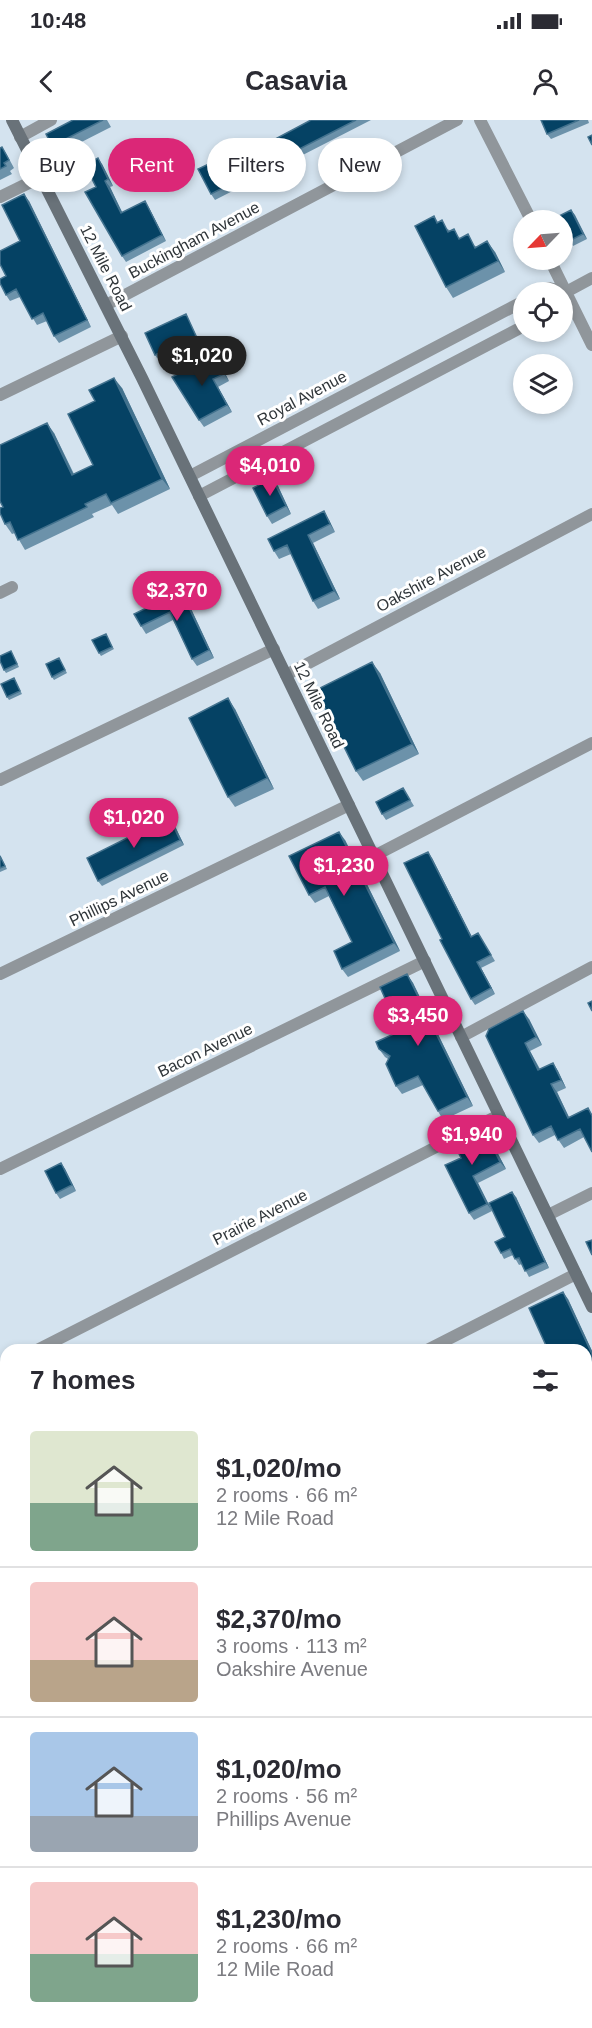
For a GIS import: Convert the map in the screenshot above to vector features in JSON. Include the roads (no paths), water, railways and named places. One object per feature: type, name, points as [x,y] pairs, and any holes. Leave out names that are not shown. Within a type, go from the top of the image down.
[{"type":"main road","name":"12 Mile Road","points":[[12,120],[20,136]]},
{"type":"main road","name":"12 Mile Road","points":[[49,192],[122,336],[592,1306]]},
{"type":"street","points":[[20,136],[51,120]]},
{"type":"street","name":"Buckingham Avenue","points":[[106,305],[458,120]]},
{"type":"street","points":[[480,120],[526,210]]},
{"type":"street","points":[[0,197],[18,188]]},
{"type":"street","points":[[573,290],[592,278]]},
{"type":"street","name":"Royal Avenue","points":[[190,476],[513,307]]},
{"type":"street","points":[[573,312],[592,345]]},
{"type":"street","points":[[199,496],[513,332]]},
{"type":"street","points":[[0,394],[122,336]]},
{"type":"street","name":"Royal Avenue","points":[[367,383],[376,388],[379,394],[376,403]]},
{"type":"street","name":"Oakshire Avenue","points":[[286,675],[592,514]]},
{"type":"street","points":[[0,593],[12,587]]},
{"type":"street","points":[[0,780],[274,648]]},
{"type":"street","points":[[374,856],[592,743]]},
{"type":"street","name":"Phillips Avenue","points":[[0,974],[349,805]]},
{"type":"street","name":"Bacon Avenue","points":[[0,1169],[425,961]]},
{"type":"street","points":[[461,1037],[592,967]]},
{"type":"street","name":"Prairie Avenue","points":[[49,1344],[499,1115]]},
{"type":"street","points":[[548,1215],[592,1193]]},
{"type":"street","points":[[439,1344],[576,1274]]}]
